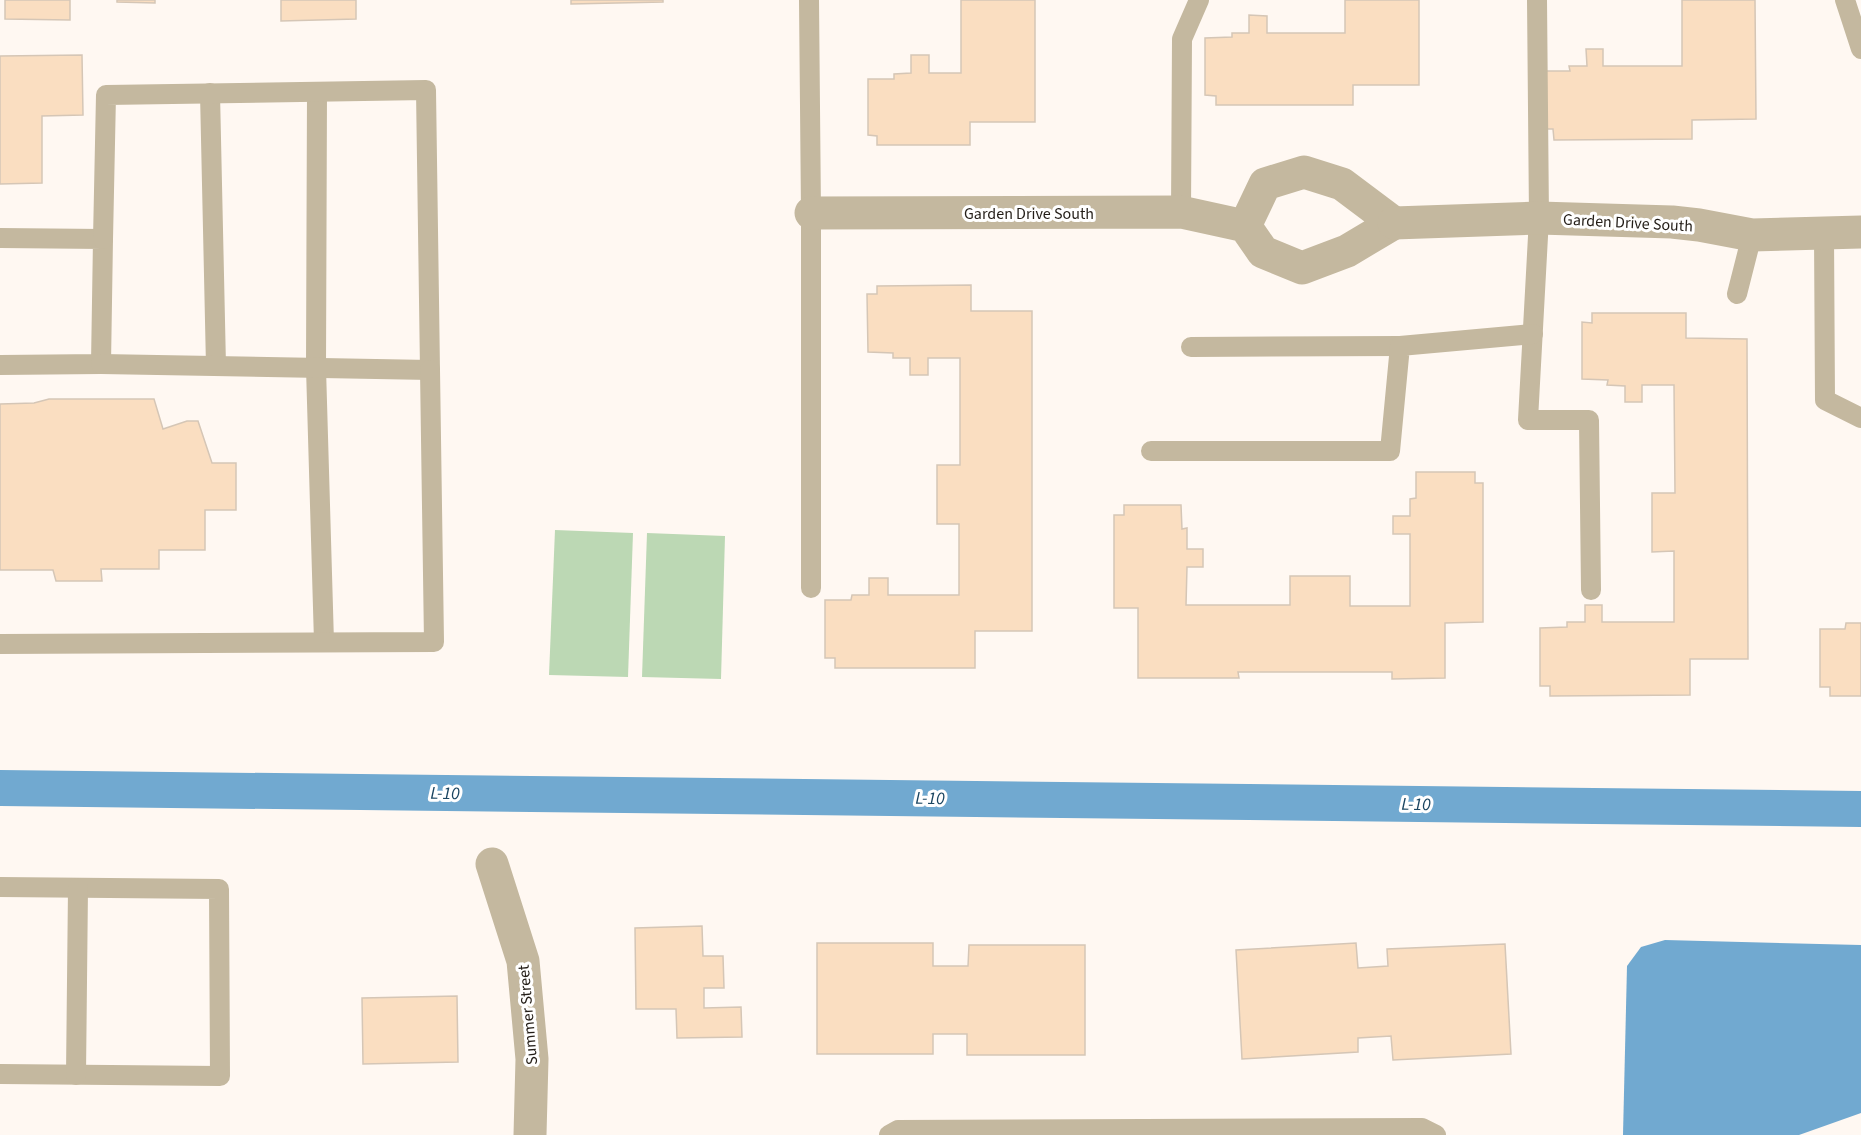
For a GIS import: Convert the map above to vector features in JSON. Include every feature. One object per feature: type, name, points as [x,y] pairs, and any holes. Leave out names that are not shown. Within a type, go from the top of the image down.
[{"type":"street","points":[[1245,226],[1265,184],[1304,172],[1342,184],[1395,223]]},
{"type":"street","name":"Garden Drive South","points":[[812,213],[1181,212],[1245,226],[1263,252],[1302,268],[1347,251],[1395,223],[1539,218],[1672,222],[1752,235],[1861,232]]},
{"type":"street","name":"Summer Street","points":[[492,864],[523,961],[532,1059],[530,1135]]},
{"type":"lane","points":[[809,0],[812,213],[811,588]]},
{"type":"lane","points":[[1181,212],[1182,39],[1199,0]]},
{"type":"lane","points":[[1538,0],[1539,218],[1528,420],[1589,420],[1591,590]]},
{"type":"lane","points":[[1845,0],[1861,49]]},
{"type":"lane","points":[[0,644],[434,642],[426,90],[106,95],[101,364]]},
{"type":"lane","points":[[317,92],[316,368],[324,642]]},
{"type":"lane","points":[[210,93],[216,366]]},
{"type":"lane","points":[[1824,234],[1825,400],[1861,418]]},
{"type":"lane","points":[[1737,294],[1752,235]]},
{"type":"lane","points":[[0,238],[102,239]]},
{"type":"lane","points":[[1191,347],[1400,346],[1533,334]]},
{"type":"lane","points":[[1151,451],[1390,451],[1400,346]]},
{"type":"lane","points":[[0,365],[101,364],[430,370]]},
{"type":"lane","points":[[0,887],[219,889],[220,1076],[0,1074]]},
{"type":"lane","points":[[76,1075],[78,888]]},
{"type":"lane","points":[[889,1135],[898,1130],[1422,1128],[1436,1135]]},
{"type":"green space","points":[[555,530],[633,533],[628,677],[549,675]]},
{"type":"green space","points":[[647,533],[725,536],[721,679],[642,677]]},
{"type":"water","points":[[1665,940],[1861,945],[1861,1113],[1799,1135],[1623,1135],[1627,966],[1641,947]]},
{"type":"building","points":[[5,0],[70,0],[70,20],[5,19]]},
{"type":"building","points":[[117,0],[155,0],[155,3],[117,2]]},
{"type":"building","points":[[281,0],[356,0],[356,19],[281,21]]},
{"type":"building","points":[[571,0],[663,0],[663,2],[571,4]]},
{"type":"building","points":[[961,0],[1035,0],[1035,122],[970,122],[970,145],[877,145],[877,136],[868,135],[868,79],[894,79],[894,74],[911,73],[911,55],[929,55],[929,73],[961,73]]},
{"type":"building","points":[[1345,0],[1419,0],[1419,85],[1353,85],[1353,105],[1216,105],[1216,96],[1205,95],[1205,38],[1232,37],[1232,33],[1249,33],[1249,15],[1267,16],[1267,33],[1345,33]]},
{"type":"building","points":[[1682,0],[1755,0],[1756,119],[1692,120],[1692,139],[1554,140],[1553,129],[1543,129],[1543,71],[1570,71],[1569,66],[1587,66],[1586,49],[1603,49],[1603,66],[1682,66]]},
{"type":"building","points":[[82,55],[83,115],[42,116],[42,183],[0,184],[0,56]]},
{"type":"building","points":[[971,285],[971,311],[1032,311],[1032,631],[975,631],[975,668],[835,668],[835,658],[825,658],[825,600],[851,600],[852,595],[869,595],[869,578],[888,578],[888,595],[959,595],[959,524],[937,524],[937,465],[960,465],[960,358],[928,358],[928,375],[910,375],[910,358],[893,358],[893,353],[868,352],[867,294],[877,294],[877,286]]},
{"type":"building","points":[[1592,313],[1686,313],[1686,338],[1747,339],[1748,659],[1690,659],[1690,695],[1550,696],[1550,686],[1540,686],[1540,628],[1567,627],[1567,622],[1585,622],[1585,605],[1602,605],[1602,622],[1674,622],[1674,551],[1652,552],[1652,493],[1675,493],[1674,385],[1642,385],[1642,402],[1625,402],[1625,386],[1607,385],[1608,380],[1582,379],[1582,322],[1592,323]]},
{"type":"building","points":[[49,399],[154,399],[163,429],[187,421],[198,421],[212,463],[236,463],[236,510],[205,510],[205,550],[159,550],[159,569],[101,569],[102,581],[56,581],[53,570],[0,570],[0,404],[34,403]]},
{"type":"building","points":[[1416,472],[1475,472],[1475,483],[1483,483],[1483,622],[1445,623],[1445,678],[1392,679],[1392,672],[1238,672],[1239,678],[1138,678],[1138,608],[1114,608],[1114,515],[1124,515],[1124,505],[1181,505],[1182,529],[1187,528],[1187,549],[1203,549],[1203,567],[1187,567],[1186,605],[1290,605],[1290,576],[1350,576],[1350,606],[1410,606],[1410,534],[1393,534],[1393,516],[1410,516],[1410,499],[1416,498]]},
{"type":"building","points":[[1846,623],[1861,623],[1861,696],[1830,696],[1830,687],[1820,687],[1820,629],[1845,629]]},
{"type":"building","points":[[702,926],[703,956],[723,956],[724,988],[704,988],[704,1008],[741,1007],[742,1037],[677,1038],[676,1009],[636,1009],[635,928]]},
{"type":"building","points":[[817,943],[933,943],[933,966],[968,966],[969,945],[1085,945],[1085,1055],[967,1055],[967,1034],[933,1034],[933,1054],[817,1054]]},
{"type":"building","points":[[1356,943],[1358,968],[1388,966],[1387,949],[1505,944],[1511,1054],[1393,1060],[1391,1036],[1358,1038],[1358,1052],[1242,1059],[1236,950]]},
{"type":"building","points":[[457,996],[458,1062],[363,1064],[362,998]]},
{"type":"waterway","name":"L-10","points":[[0,788],[1861,809]]}]
